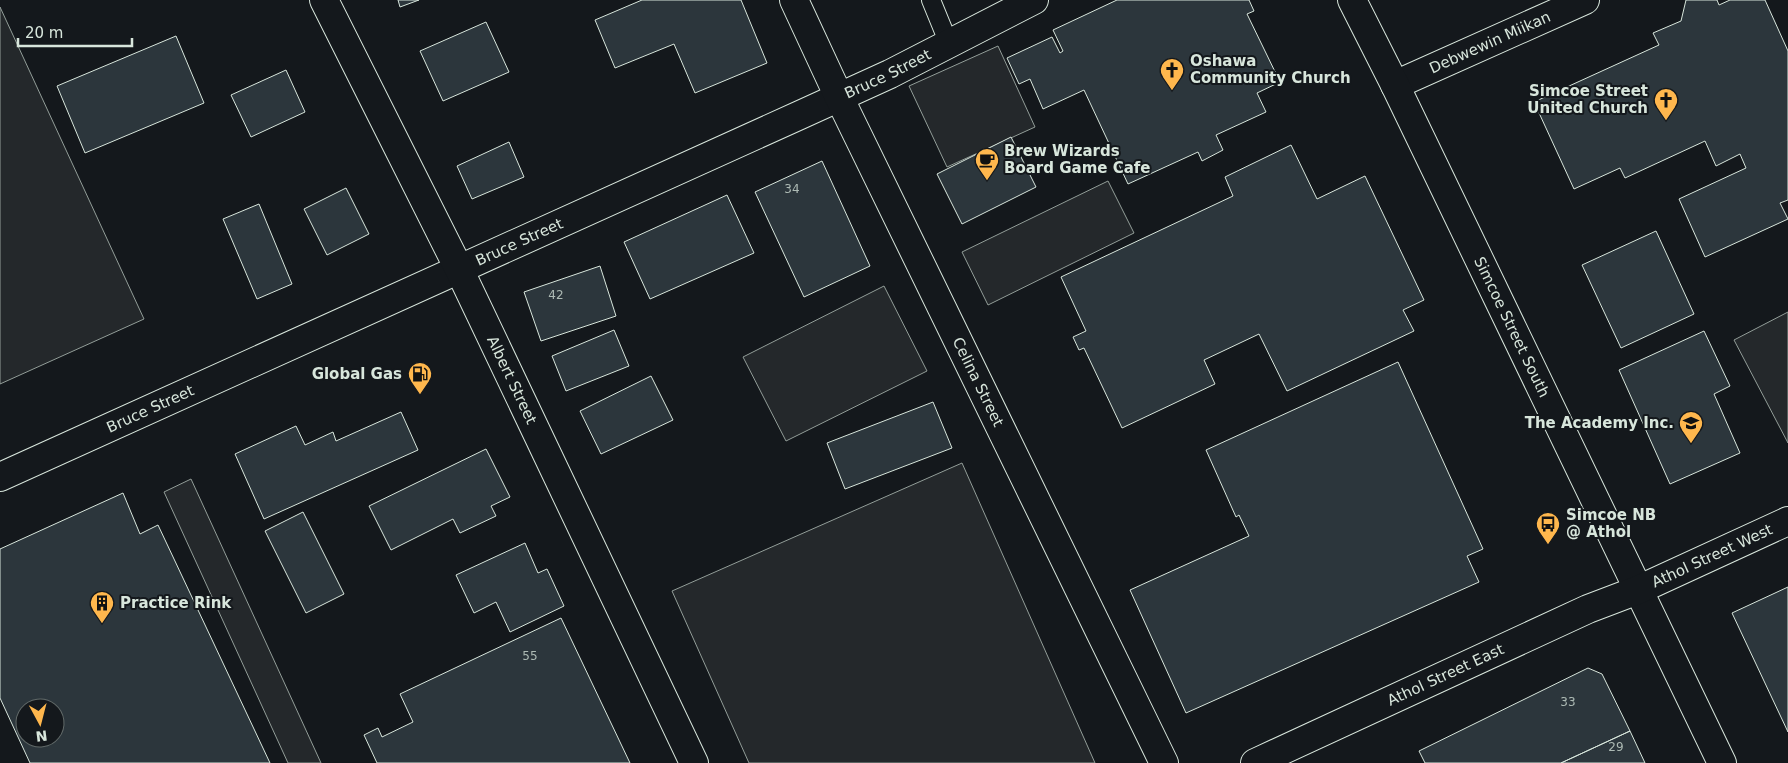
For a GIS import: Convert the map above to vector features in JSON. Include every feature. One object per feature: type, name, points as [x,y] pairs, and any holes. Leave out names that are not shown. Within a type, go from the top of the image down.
[{"type":"street","name":"Albert Street","points":[[324,0],[459,269],[694,763]]},
{"type":"street","name":"Celina Street","points":[[794,0],[839,97],[1164,763]]},
{"type":"street","name":"Bruce Street","points":[[0,477],[839,97],[949,44],[1034,0]]},
{"type":"street","name":"Simcoe Street South","points":[[1352,0],[1722,763]]},
{"type":"street","name":"Debwewin Miikan","points":[[1395,86],[1585,0]]},
{"type":"street","name":"Athol Street West","points":[[1638,590],[1788,521]]},
{"type":"street","name":"Athol Street East","points":[[1255,763],[1588,609],[1638,590]]},
{"type":"lane","points":[[931,0],[949,44]]},
{"type":"shaded area","points":[[0,7],[144,319],[0,384]]},
{"type":"shaded area","points":[[998,46],[1035,127],[947,167],[909,86]]},
{"type":"shaded area","points":[[1108,181],[1134,233],[988,305],[962,252]]},
{"type":"shaded area","points":[[884,286],[927,371],[786,441],[743,357]]},
{"type":"shaded area","points":[[1788,312],[1788,443],[1734,340]]},
{"type":"shaded area","points":[[962,463],[1095,763],[749,763],[672,591]]},
{"type":"shaded area","points":[[191,479],[321,763],[288,763],[164,492]]},
{"type":"building","points":[[398,0],[419,0],[400,7]]},
{"type":"building","points":[[642,0],[741,0],[767,63],[695,93],[674,44],[615,68],[595,20]]},
{"type":"building","name":"Oshawa Community Church","points":[[1117,0],[1249,0],[1254,11],[1247,14],[1280,82],[1257,93],[1266,112],[1216,135],[1223,150],[1202,161],[1198,152],[1128,184],[1084,90],[1043,109],[1030,79],[1019,84],[1007,58],[1052,37],[1060,53],[1063,51],[1053,30]]},
{"type":"building","name":"Simcoe Street United Church","points":[[1686,0],[1717,0],[1719,5],[1730,0],[1765,0],[1788,51],[1788,200],[1780,203],[1788,219],[1705,257],[1679,199],[1746,168],[1740,154],[1716,166],[1705,141],[1625,178],[1620,168],[1574,189],[1534,102],[1659,45],[1653,33],[1681,21]]},
{"type":"building","points":[[486,22],[509,72],[443,101],[420,51]]},
{"type":"building","points":[[176,36],[204,103],[85,153],[57,86]]},
{"type":"building","points":[[286,70],[305,112],[251,137],[231,95]]},
{"type":"building","name":"Brew Wizards Board Game Cafe","points":[[1011,137],[1036,187],[962,224],[937,174]]},
{"type":"building","points":[[509,142],[524,177],[472,199],[457,166]]},
{"type":"building","points":[[1291,145],[1317,199],[1365,176],[1424,300],[1403,310],[1414,331],[1287,391],[1259,334],[1204,360],[1215,384],[1122,428],[1084,348],[1079,350],[1073,337],[1086,331],[1061,277],[1233,196],[1225,177]]},
{"type":"building","points":[[822,161],[870,266],[804,297],[755,192]]},
{"type":"building","points":[[346,188],[369,234],[327,255],[304,209]]},
{"type":"building","points":[[727,195],[754,253],[650,299],[624,242]]},
{"type":"building","points":[[259,204],[292,284],[257,299],[223,219]]},
{"type":"building","points":[[1656,231],[1694,314],[1621,348],[1582,265]]},
{"type":"building","points":[[600,266],[616,316],[541,341],[524,292]]},
{"type":"building","points":[[614,330],[629,366],[566,391],[552,356]]},
{"type":"building","points":[[1704,331],[1730,386],[1714,394],[1740,453],[1670,484],[1619,370]]},
{"type":"building","points":[[1398,362],[1483,549],[1467,556],[1479,582],[1186,713],[1130,590],[1249,536],[1239,515],[1236,517],[1206,450]]},
{"type":"building","points":[[651,376],[673,420],[601,454],[580,411]]},
{"type":"building","points":[[933,402],[952,448],[845,489],[827,443]]},
{"type":"building","points":[[401,412],[418,450],[264,519],[235,454],[296,426],[305,445],[333,432],[336,441]]},
{"type":"building","points":[[486,449],[510,497],[491,506],[496,516],[460,533],[453,519],[391,550],[369,506]]},
{"type":"building","name":"Practice Rink","points":[[123,493],[140,534],[158,525],[270,763],[30,763],[23,748],[65,748],[65,698],[15,698],[15,730],[0,698],[0,549]]},
{"type":"building","points":[[303,512],[344,594],[306,613],[265,531]]},
{"type":"building","points":[[525,543],[538,573],[547,569],[564,606],[510,632],[496,602],[474,613],[456,575]]},
{"type":"building","points":[[1788,587],[1788,732],[1732,613]]},
{"type":"building","points":[[561,618],[630,763],[377,763],[364,735],[378,728],[382,737],[413,722],[400,694]]},
{"type":"building","points":[[1588,668],[1602,674],[1630,731],[1561,763],[1425,763],[1419,751]]},
{"type":"building","points":[[1630,731],[1645,763],[1561,763]]},
{"type":"place","name":"Oshawa Community Church","points":[[1172,91]]},
{"type":"place","name":"Simcoe Street United Church","points":[[1666,121]]},
{"type":"place","name":"Brew Wizards Board Game Cafe","points":[[987,181]]},
{"type":"place","name":"Global Gas","points":[[420,395]]},
{"type":"place","name":"The Academy Inc.","points":[[1691,444]]},
{"type":"place","name":"Simcoe NB @ Athol","points":[[1548,545]]},
{"type":"place","name":"Practice Rink","points":[[102,624]]}]
